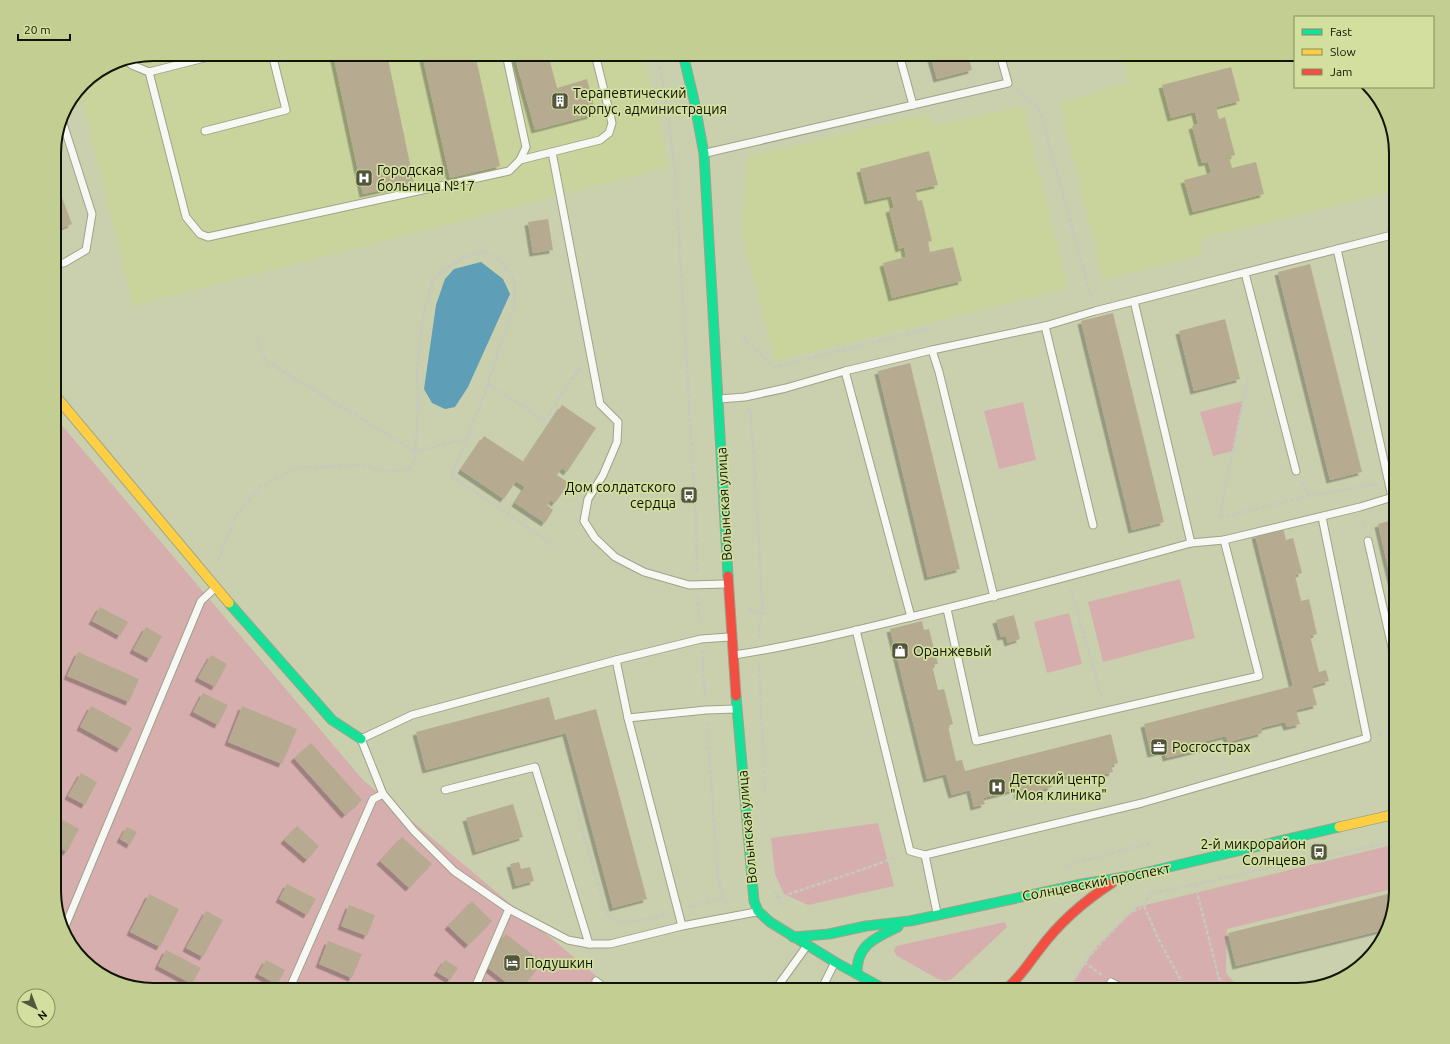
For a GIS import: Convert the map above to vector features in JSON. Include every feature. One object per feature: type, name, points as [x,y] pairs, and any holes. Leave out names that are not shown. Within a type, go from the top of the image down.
[{"type":"street","name":"Волынская улица","points":[[685,61],[704,154],[732,655],[754,901],[758,911]]},
{"type":"street","points":[[61,402],[242,619],[332,720],[361,738]]},
{"type":"street","name":"Солнцевский проспект","points":[[794,936],[829,934],[866,926],[910,921],[1082,884],[1131,876],[1389,816]]},
{"type":"street","points":[[1013,983],[1076,909],[1107,885],[1131,876]]},
{"type":"street","points":[[758,911],[770,922],[835,962],[873,983]]},
{"type":"street","points":[[857,974],[857,961],[862,950],[877,937],[910,921]]},
{"type":"lane","points":[[131,64],[149,72],[192,61]]},
{"type":"lane","points":[[205,130],[286,110],[274,61]]},
{"type":"lane","points":[[149,72],[186,217],[200,234],[208,237],[509,171],[520,160],[526,147],[508,61]]},
{"type":"lane","points":[[520,160],[600,140],[609,133],[612,123],[597,61]]},
{"type":"lane","points":[[901,61],[913,105]]},
{"type":"lane","points":[[704,154],[1008,83],[1002,61]]},
{"type":"lane","points":[[61,262],[86,250],[92,214],[64,128]]},
{"type":"lane","points":[[552,152],[600,404],[618,422],[617,442],[602,475],[588,499],[584,521],[595,538],[615,557],[644,572],[689,585],[697,586],[728,584]]},
{"type":"lane","points":[[718,399],[745,397],[786,388],[845,371],[932,350],[1045,326],[1095,311],[1389,236]]},
{"type":"lane","points":[[1337,249],[1389,482]]},
{"type":"lane","points":[[1245,273],[1296,471]]},
{"type":"lane","points":[[1134,302],[1191,543]]},
{"type":"lane","points":[[1045,326],[1093,525]]},
{"type":"lane","points":[[932,350],[939,372],[994,597]]},
{"type":"lane","points":[[845,371],[911,617]]},
{"type":"lane","points":[[732,655],[811,641],[947,609],[1191,543],[1224,540],[1322,517],[1389,498]]},
{"type":"lane","points":[[856,630],[910,851],[925,855],[1142,803],[1367,738],[1322,517]]},
{"type":"lane","points":[[947,609],[976,741],[1259,676],[1224,540]]},
{"type":"lane","points":[[1368,541],[1389,633]]},
{"type":"lane","points":[[67,922],[201,601],[216,588]]},
{"type":"lane","points":[[731,637],[701,639],[616,660],[412,715],[361,738],[383,794],[414,830],[454,871],[509,909],[568,940],[589,944],[610,944],[682,926],[758,911]]},
{"type":"lane","points":[[616,660],[628,718],[682,926]]},
{"type":"lane","points":[[628,718],[706,710],[736,709]]},
{"type":"lane","points":[[445,790],[534,767],[589,944]]},
{"type":"lane","points":[[292,983],[373,799],[383,794]]},
{"type":"lane","points":[[925,855],[938,914]]},
{"type":"lane","points":[[477,983],[509,909]]},
{"type":"lane","points":[[780,983],[807,945]]},
{"type":"lane","points":[[824,983],[835,962]]},
{"type":"path","points":[[659,61],[675,169],[696,520],[697,586],[718,881],[728,908]]},
{"type":"path","points":[[1008,83],[1038,108],[1095,311]]},
{"type":"path","points":[[218,562],[236,516],[260,487],[298,468],[361,465],[384,472],[407,470],[416,460],[415,450],[418,412],[417,368],[424,311],[433,279],[462,258],[486,251],[504,264],[515,282],[514,308],[499,348],[488,384],[467,439],[451,475],[556,547]]},
{"type":"path","points":[[742,336],[774,367],[935,327]]},
{"type":"path","points":[[256,334],[266,361],[415,450],[467,439]]},
{"type":"path","points":[[488,384],[544,420],[590,353]]},
{"type":"path","points":[[1248,378],[1219,518],[1309,496],[1389,482]]},
{"type":"path","points":[[1296,471],[1309,496]]},
{"type":"path","points":[[1360,507],[1368,541]]},
{"type":"path","points":[[1068,577],[1105,711]]},
{"type":"path","points":[[746,608],[763,614]]},
{"type":"path","points":[[1367,738],[1389,733]]},
{"type":"path","points":[[576,807],[606,912],[616,921],[625,923],[658,917],[678,909],[724,898]]},
{"type":"path","points":[[1073,983],[1084,962],[1127,915],[1144,906],[1149,894],[1389,843]]},
{"type":"path","points":[[777,898],[864,869],[910,851]]},
{"type":"path","points":[[718,881],[725,880]]},
{"type":"path","points":[[1195,884],[1220,983]]},
{"type":"path","points":[[1144,906],[1158,938],[1182,983]]},
{"type":"path","points":[[589,944],[596,981]]},
{"type":"path","points":[[1084,962],[1111,982]]},
{"type":"shaded area","name":"Городская больница №17","points":[[147,61],[645,61],[669,167],[133,306],[81,96],[92,84],[107,73],[124,66]]},
{"type":"shaded area","points":[[1122,61],[1294,61],[1294,88],[1362,88],[1377,107],[1386,129],[1389,153],[1389,193],[1199,239],[1203,255],[1103,280],[1059,103],[1128,82]]},
{"type":"shaded area","points":[[1019,107],[1024,110],[1068,288],[775,361],[741,232],[747,157],[929,113],[933,126]]},
{"type":"shaded area","points":[[1243,401],[1233,451],[1213,456],[1200,412]]},
{"type":"shaded area","points":[[1023,402],[1036,460],[999,469],[984,411]]},
{"type":"shaded area","points":[[61,424],[363,780],[605,983],[147,983],[124,978],[107,971],[84,952],[73,937],[68,926],[64,915],[61,897]]},
{"type":"shaded area","points":[[1180,579],[1195,638],[1103,662],[1088,602]]},
{"type":"shaded area","points":[[1069,613],[1082,664],[1047,673],[1034,622]]},
{"type":"shaded area","points":[[878,823],[894,886],[808,905],[784,894],[775,874],[771,838]]},
{"type":"shaded area","points":[[1389,846],[1389,890],[1227,929],[1226,973],[1235,983],[1073,983],[1097,946],[1137,907]]},
{"type":"shaded area","points":[[1005,922],[1007,927],[952,979],[945,981],[938,979],[897,956],[894,951],[896,946]]},
{"type":"water","points":[[481,262],[503,279],[510,294],[468,387],[455,407],[445,409],[432,403],[424,389],[436,305],[445,279],[454,269]]},
{"type":"building","points":[[334,61],[388,61],[414,183],[363,194]]},
{"type":"building","points":[[424,61],[477,61],[500,166],[450,178]]},
{"type":"building","name":"Терапевтический корпус, администрация","points":[[516,61],[550,61],[557,88],[587,79],[596,114],[535,130]]},
{"type":"building","points":[[932,61],[970,61],[972,70],[937,79]]},
{"type":"building","points":[[1231,67],[1240,101],[1216,107],[1219,119],[1225,117],[1235,155],[1229,157],[1232,168],[1256,162],[1264,194],[1193,212],[1184,180],[1211,173],[1208,162],[1202,163],[1192,126],[1198,124],[1195,112],[1171,118],[1162,85]]},
{"type":"building","points":[[929,151],[938,185],[915,190],[918,201],[922,200],[932,241],[928,242],[930,252],[953,247],[962,281],[892,298],[883,263],[906,257],[904,247],[899,249],[889,209],[894,208],[891,196],[868,201],[860,169]]},
{"type":"building","points":[[61,195],[72,224],[61,228]]},
{"type":"building","points":[[548,219],[553,250],[533,253],[528,222]]},
{"type":"building","points":[[1310,264],[1362,472],[1330,480],[1278,272]]},
{"type":"building","points":[[1113,313],[1164,522],[1132,530],[1081,321]]},
{"type":"building","points":[[1225,319],[1240,379],[1194,391],[1179,331]]},
{"type":"building","points":[[910,363],[960,569],[928,577],[878,371]]},
{"type":"building","points":[[562,405],[596,428],[567,472],[562,468],[557,475],[569,483],[555,503],[551,500],[547,505],[553,510],[545,523],[515,503],[525,487],[516,481],[504,499],[461,470],[484,436],[524,462]]},
{"type":"building","points":[[1389,521],[1389,571],[1378,524]]},
{"type":"building","points":[[1283,528],[1286,540],[1293,538],[1302,573],[1295,575],[1301,601],[1309,599],[1317,634],[1310,636],[1319,672],[1326,670],[1329,681],[1312,686],[1317,705],[1296,710],[1300,724],[1287,727],[1285,722],[1261,728],[1262,733],[1228,742],[1226,736],[1202,742],[1203,749],[1166,758],[1165,751],[1151,754],[1144,724],[1293,686],[1255,535]]},
{"type":"building","points":[[100,607],[128,622],[120,636],[92,621]]},
{"type":"building","points":[[1014,615],[1020,639],[1008,643],[1006,636],[1001,637],[996,620]]},
{"type":"building","points":[[922,621],[924,630],[929,629],[938,664],[932,665],[938,690],[944,689],[953,724],[948,726],[956,761],[962,760],[965,771],[1111,734],[1118,763],[1111,765],[1113,772],[1077,781],[1076,774],[1050,781],[1052,787],[1018,796],[1017,789],[983,798],[985,804],[974,807],[970,790],[952,795],[946,774],[927,779],[890,629]]},
{"type":"building","points":[[146,627],[162,636],[150,659],[133,650]]},
{"type":"building","points":[[78,652],[139,679],[129,702],[67,676]]},
{"type":"building","points":[[211,655],[227,664],[215,687],[198,678]]},
{"type":"building","points":[[203,693],[228,705],[218,725],[193,712]]},
{"type":"building","points":[[549,697],[555,720],[596,709],[647,899],[613,908],[566,733],[426,770],[416,732]]},
{"type":"building","points":[[91,706],[132,728],[120,749],[80,727]]},
{"type":"building","points":[[242,706],[297,729],[282,764],[228,742]]},
{"type":"building","points":[[311,743],[362,800],[345,815],[294,758]]},
{"type":"building","points":[[81,773],[97,782],[85,805],[68,796]]},
{"type":"building","points":[[513,804],[523,837],[476,852],[466,818]]},
{"type":"building","points":[[63,820],[79,829],[67,852],[61,849],[61,824]]},
{"type":"building","points":[[297,826],[319,846],[307,860],[284,840]]},
{"type":"building","points":[[127,827],[137,832],[130,845],[120,839]]},
{"type":"building","points":[[402,837],[432,864],[409,888],[380,861]]},
{"type":"building","points":[[519,862],[521,869],[530,867],[534,881],[516,886],[510,864]]},
{"type":"building","points":[[287,884],[316,899],[307,915],[279,899]]},
{"type":"building","points":[[149,894],[179,909],[160,947],[130,932]]},
{"type":"building","points":[[1389,894],[1387,909],[1380,931],[1236,966],[1228,933]]},
{"type":"building","points":[[472,901],[492,921],[468,945],[448,926]]},
{"type":"building","points":[[349,905],[375,915],[367,936],[341,926]]},
{"type":"building","points":[[206,911],[223,920],[203,957],[186,948]]},
{"type":"building","name":"Подушкин","points":[[506,934],[542,962],[526,983],[507,983],[483,964]]},
{"type":"building","points":[[328,941],[362,954],[352,978],[319,964]]},
{"type":"building","points":[[166,950],[201,968],[193,983],[190,983],[158,966]]},
{"type":"building","points":[[266,960],[285,970],[278,983],[274,983],[258,974]]},
{"type":"building","points":[[445,960],[458,968],[450,980],[437,972]]},
{"type":"traffic: fast","points":[[685,61],[704,154],[728,576]]},
{"type":"traffic: fast","points":[[229,603],[332,720],[361,739]]},
{"type":"traffic: fast","points":[[736,696],[754,901],[758,911],[770,922],[835,962],[873,983]]},
{"type":"traffic: fast","points":[[793,937],[829,934],[866,926],[910,921],[1082,884],[1131,876],[1339,827]]},
{"type":"traffic: fast","points":[[857,974],[858,964],[863,949],[875,939],[898,927]]},
{"type":"traffic: slow","points":[[61,402],[229,603]]},
{"type":"traffic: slow","points":[[1339,827],[1389,816]]},
{"type":"traffic: jam","points":[[728,576],[736,696]]},
{"type":"traffic: jam","points":[[1013,983],[1055,931],[1082,905],[1112,883]]},
{"type":"place","name":"Терапевтический корпус, администрация","points":[[560,101]]},
{"type":"place","name":"Городская больница №17","points":[[364,178]]},
{"type":"place","name":"Дом солдатского сердца","points":[[689,495]]},
{"type":"place","name":"Оранжевый","points":[[900,651]]},
{"type":"place","name":"Росгосстрах","points":[[1159,747]]},
{"type":"place","name":"Детский центр \"Моя клиника\"","points":[[997,787]]},
{"type":"place","name":"2-й микрорайон Солнцева","points":[[1319,852]]},
{"type":"place","name":"Подушкин","points":[[512,963]]}]
